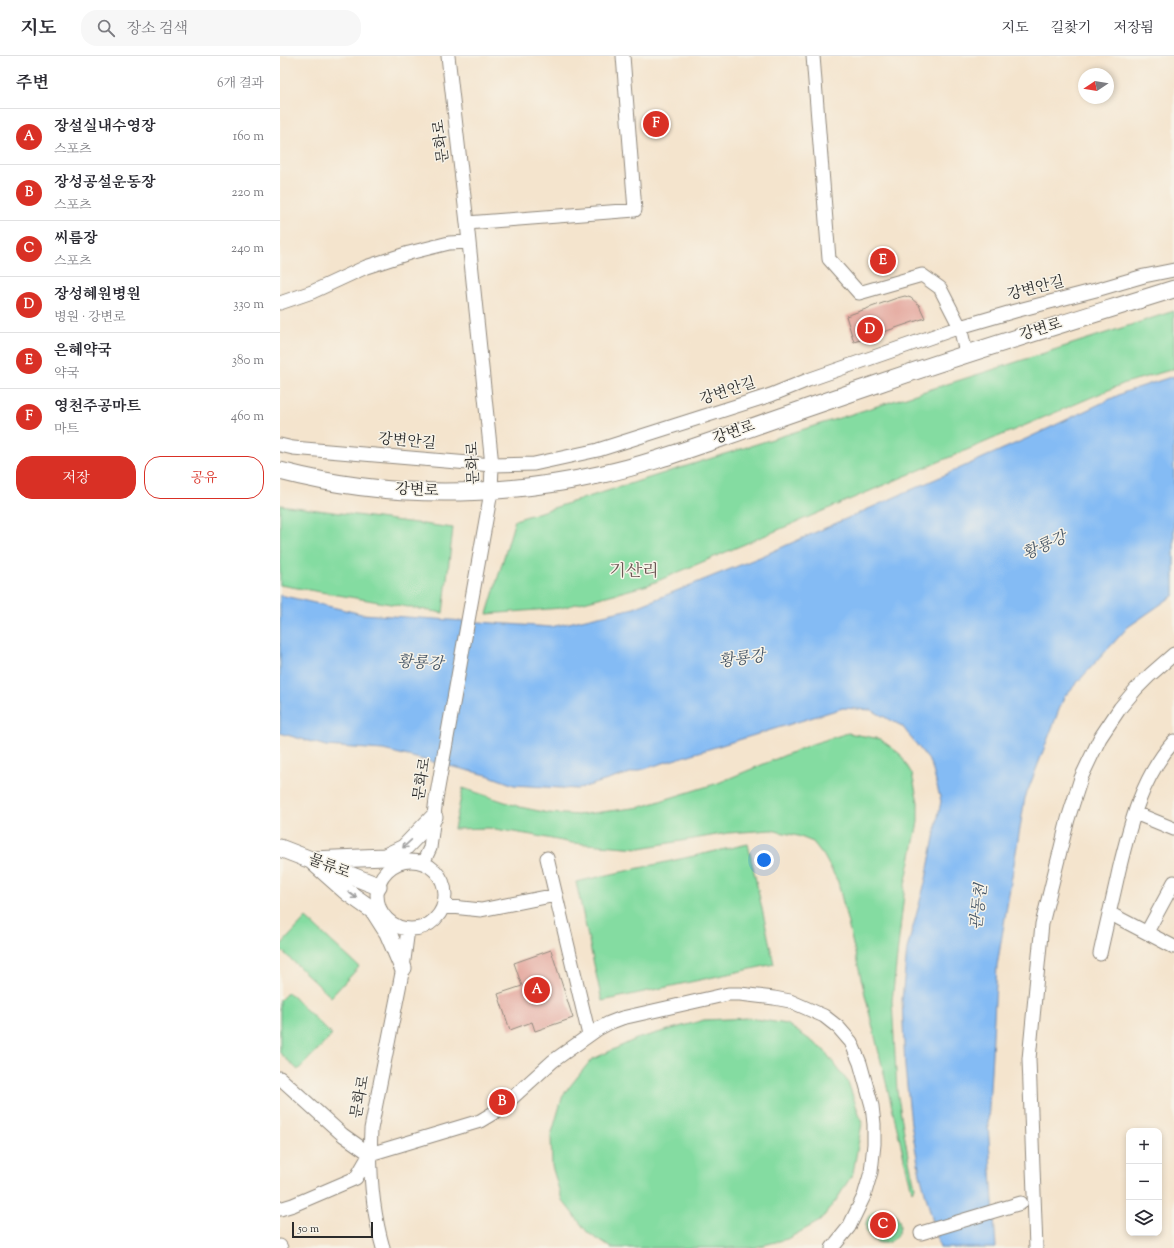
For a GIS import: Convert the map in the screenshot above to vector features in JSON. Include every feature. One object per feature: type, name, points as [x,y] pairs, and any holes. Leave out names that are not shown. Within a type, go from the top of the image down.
[{"type":"main road","name":"강변로","points":[[280,471],[343,485],[436,493],[491,492],[605,474],[688,449],[966,353],[1174,289]]},
{"type":"main road","points":[[311,860],[385,857],[404,848],[434,816]]},
{"type":"main road","name":"물류로","points":[[280,848],[378,886]]},
{"type":"main road","points":[[311,860],[347,892],[374,910],[388,933],[403,968]]},
{"type":"street","name":"문화로","points":[[423,863],[430,848],[436,799],[491,492],[492,465],[448,56]]},
{"type":"street","points":[[467,223],[635,210],[624,56]]},
{"type":"street","points":[[814,56],[829,259],[859,293],[922,275],[940,288],[960,327],[966,353]]},
{"type":"street","points":[[280,303],[312,292],[366,267],[409,253],[449,243],[469,242]]},
{"type":"street","name":"강변안길","points":[[280,445],[293,448],[492,465],[534,464],[598,450],[771,395],[960,327],[1144,276],[1174,270]]},
{"type":"street","points":[[1036,1248],[1028,1059],[1042,924],[1068,819],[1081,778],[1100,738],[1120,708],[1136,689],[1160,665],[1174,654]]},
{"type":"street","points":[[1100,954],[1130,828],[1135,813],[1147,781],[1154,768],[1174,741]]},
{"type":"street","points":[[1135,813],[1174,829]]},
{"type":"street","points":[[547,858],[589,1035]]},
{"type":"street","points":[[410,860],[423,863],[431,867],[438,875],[443,885],[445,896],[443,906],[437,916],[429,923],[419,928],[408,929],[399,927],[390,922],[378,905],[378,886],[382,876],[390,868],[400,862],[410,860]]},
{"type":"street","points":[[1147,932],[1174,882]]},
{"type":"street","points":[[443,906],[481,910],[556,895]]},
{"type":"street","points":[[1109,913],[1174,947]]},
{"type":"street","name":"문화로","points":[[383,1248],[371,1190],[371,1129],[403,968],[408,929]]},
{"type":"street","points":[[280,1209],[293,1205],[356,1178],[370,1154],[480,1121],[500,1109],[553,1061],[589,1035],[609,1023],[622,1018],[728,994],[757,995],[790,1001],[824,1016],[838,1027],[851,1042],[860,1064],[872,1106],[874,1124],[874,1144],[871,1172],[864,1196],[849,1226],[832,1248]]},
{"type":"street","name":"문화로","points":[[282,1082],[343,1135],[370,1154]]},
{"type":"street","points":[[922,1233],[1021,1204]]},
{"type":"green space","points":[[1174,311],[1174,369],[1125,383],[648,585],[561,608],[487,614],[515,520]]},
{"type":"green space","points":[[280,505],[453,528],[443,613],[280,585]]},
{"type":"green space","points":[[848,733],[880,739],[900,754],[912,774],[918,802],[918,822],[905,885],[892,1001],[897,1091],[915,1187],[912,1191],[838,882],[824,856],[813,842],[798,836],[771,830],[728,833],[640,848],[572,843],[489,828],[454,829],[463,788],[520,807],[548,813],[578,815],[641,807],[718,783],[812,744]]},
{"type":"green space","points":[[748,844],[774,964],[602,1001],[576,882]]},
{"type":"green space","points":[[306,918],[359,967],[331,997],[280,949],[280,946]]},
{"type":"green space","points":[[288,992],[332,1035],[298,1070],[280,1053],[280,1000]]},
{"type":"green space","points":[[749,1018],[787,1024],[823,1049],[848,1082],[862,1123],[853,1173],[837,1199],[820,1221],[787,1239],[753,1248],[611,1248],[588,1233],[562,1200],[552,1166],[551,1136],[563,1095],[591,1060],[636,1039],[704,1020]]},
{"type":"green space","points":[[883,1209],[895,1214],[900,1226],[895,1238],[883,1243],[871,1238],[866,1226],[871,1214]]},
{"type":"water","points":[[1174,376],[1174,595],[1128,627],[1064,697],[1025,798],[997,966],[988,1124],[996,1248],[940,1248],[920,1174],[911,1124],[905,1067],[902,1000],[907,949],[926,879],[941,801],[931,763],[902,726],[871,710],[843,708],[578,789],[514,785],[487,775],[383,750],[326,746],[280,733],[280,595],[362,614],[551,627],[634,608],[760,557],[1028,438],[1125,392]]},
{"type":"building","points":[[891,254],[892,265],[875,268],[873,257]]},
{"type":"building","points":[[905,296],[911,298],[919,305],[925,318],[854,342],[846,316]]},
{"type":"building","points":[[551,950],[573,1018],[535,1031],[532,1022],[510,1030],[498,994],[522,986],[514,963]]},
{"type":"place","name":"영천주공마트","points":[[656,124]]},
{"type":"place","name":"은혜약국","points":[[883,261]]},
{"type":"place","name":"장성혜원병원","points":[[870,330]]},
{"type":"place","name":"장설실내수영장","points":[[537,990]]},
{"type":"place","name":"장성공설운동장","points":[[502,1102]]},
{"type":"place","name":"씨름장","points":[[883,1225]]},
{"type":"district","name":"기산리","points":[[634,572]]},
{"type":"water label","name":"황룡강","points":[[1045,547]]},
{"type":"water label","name":"황룡강","points":[[742,660]]},
{"type":"water label","name":"황룡강","points":[[420,664]]},
{"type":"water label","name":"관동천","points":[[980,907]]}]
